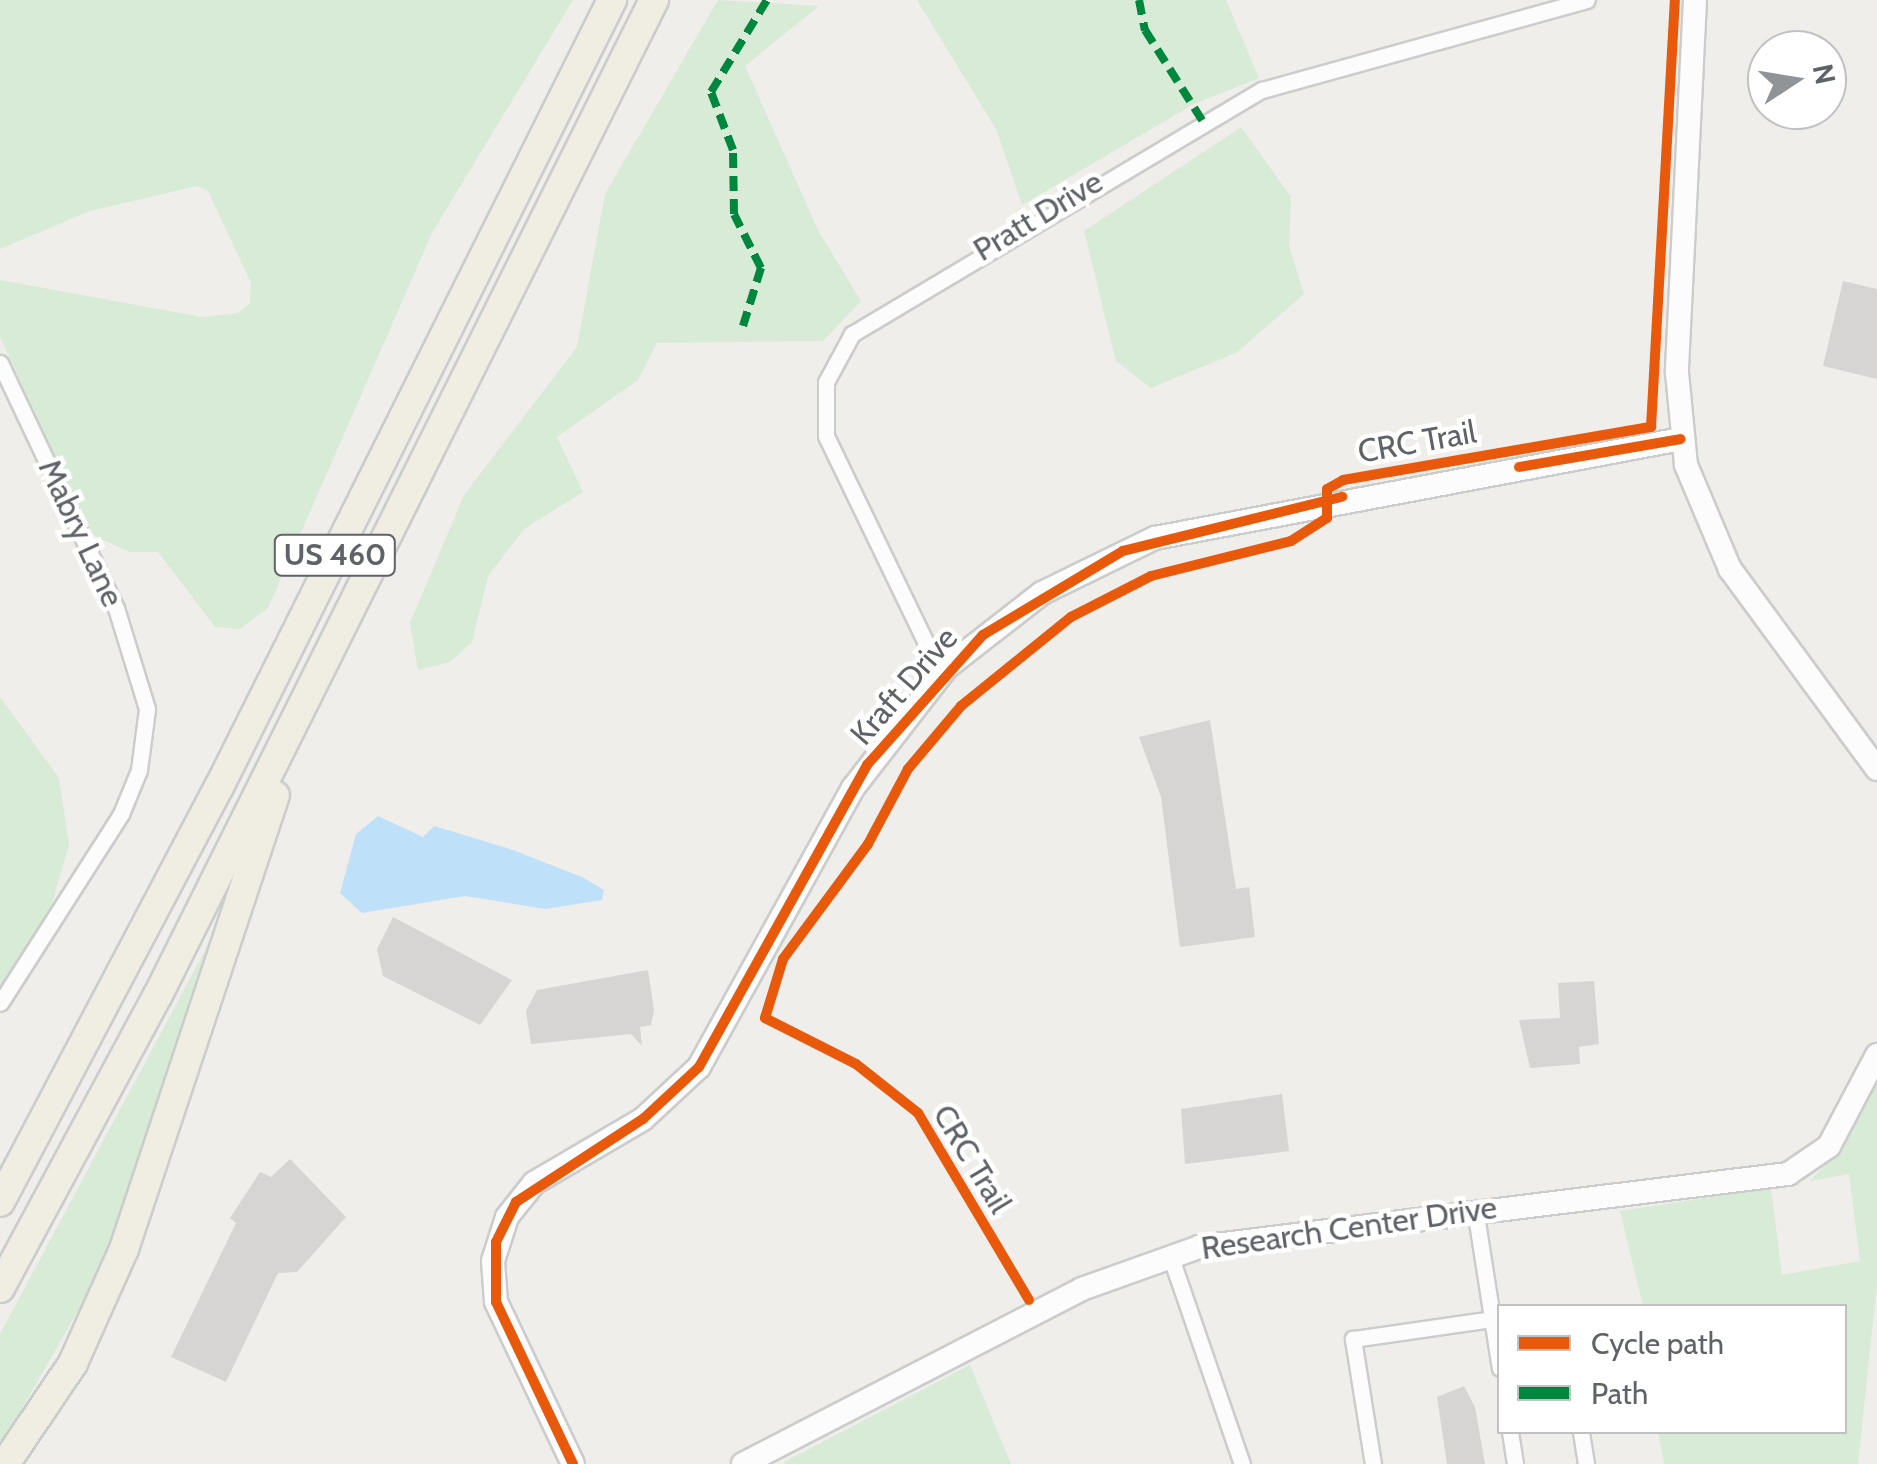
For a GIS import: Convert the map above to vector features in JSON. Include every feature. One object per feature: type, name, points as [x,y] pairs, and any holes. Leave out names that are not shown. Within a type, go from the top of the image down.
[{"type":"highway","name":"US 460","points":[[0,1202],[202,820],[612,0]]},
{"type":"highway","name":"US 460","points":[[0,1288],[315,680],[654,0]]},
{"type":"highway","points":[[5,1464],[64,1379],[124,1249],[187,1039],[315,680]]},
{"type":"main road","points":[[1695,0],[1681,439],[1726,562],[1877,769]]},
{"type":"main road","name":"Kraft Drive","points":[[574,1464],[496,1302],[493,1261],[506,1218],[534,1183],[642,1119],[699,1067],[853,788],[941,674],[1042,593],[1155,538],[1681,439]]},
{"type":"main road","name":"Research Center Drive","points":[[759,1460],[1050,1304],[1170,1255],[1475,1209],[1788,1174],[1829,1146],[1877,1055]]},
{"type":"street","name":"Pratt Drive","points":[[941,674],[826,436],[826,386],[852,334],[1262,90],[1586,0]]},
{"type":"street","name":"Mabry Lane","points":[[0,363],[124,626],[146,709],[139,770],[122,814],[0,1003]]},
{"type":"street","points":[[1475,1209],[1497,1352]]},
{"type":"street","points":[[1170,1255],[1242,1464]]},
{"type":"street","points":[[1373,1464],[1352,1340],[1491,1319]]},
{"type":"street","points":[[1510,1434],[1515,1464]]},
{"type":"street","points":[[1581,1434],[1586,1464]]},
{"type":"green space","points":[[0,0],[573,0],[432,233],[268,608],[240,629],[215,627],[158,552],[130,552],[92,535],[0,337],[0,280],[202,317],[238,313],[250,303],[251,283],[208,191],[197,186],[90,211],[0,249]]},
{"type":"green space","points":[[718,0],[819,6],[745,66],[818,230],[861,301],[823,341],[657,343],[638,380],[557,437],[583,492],[524,529],[488,576],[472,642],[450,662],[418,670],[410,623],[464,495],[577,347],[605,194]]},
{"type":"green space","points":[[917,0],[1226,0],[1259,78],[1194,104],[1022,205],[996,129]]},
{"type":"green space","points":[[1241,127],[1291,197],[1289,246],[1304,294],[1236,353],[1151,388],[1116,361],[1084,231]]},
{"type":"green space","points":[[0,697],[59,778],[69,845],[45,928],[0,991]]},
{"type":"green space","points":[[218,926],[99,1274],[0,1447],[0,1334]]},
{"type":"green space","points":[[1877,1081],[1877,1283],[1858,1464],[1664,1464],[1658,1434],[1847,1434],[1847,1304],[1643,1304],[1620,1211],[1771,1188],[1782,1275],[1860,1261],[1849,1174],[1810,1181],[1844,1145]]},
{"type":"green space","points":[[970,1365],[1011,1464],[784,1464],[784,1462]]},
{"type":"water","points":[[378,816],[423,837],[434,826],[513,850],[584,878],[604,890],[602,900],[545,909],[465,896],[362,913],[340,893],[356,834]]},
{"type":"building","points":[[1843,281],[1877,289],[1877,379],[1823,366]]},
{"type":"building","points":[[1210,720],[1236,889],[1249,887],[1255,937],[1180,947],[1161,797],[1139,737]]},
{"type":"building","points":[[393,917],[512,980],[480,1025],[383,976],[377,949]]},
{"type":"building","points":[[648,970],[654,1010],[651,1025],[640,1027],[642,1046],[631,1034],[531,1044],[526,1011],[537,990]]},
{"type":"building","points":[[1594,981],[1599,1044],[1579,1047],[1580,1064],[1530,1068],[1519,1020],[1560,1018],[1558,983]]},
{"type":"building","points":[[1282,1094],[1289,1151],[1185,1164],[1181,1109]]},
{"type":"building","points":[[290,1159],[346,1217],[297,1272],[278,1273],[226,1382],[171,1357],[236,1223],[230,1218],[260,1172],[271,1177]]},
{"type":"building","points":[[1464,1386],[1475,1407],[1485,1464],[1447,1464],[1437,1397]]},
{"type":"marked path","points":[[743,326],[761,268],[734,214],[733,150],[711,92],[767,0]]},
{"type":"marked path","points":[[1139,0],[1145,30],[1202,120]]},
{"type":"cycle path","name":"CRC Trail","points":[[1029,1300],[918,1113],[856,1064],[765,1018],[783,959],[868,844],[908,769],[961,706],[1071,617],[1151,576],[1291,541],[1327,518],[1327,489],[1343,480],[1651,427],[1675,0]]},
{"type":"cycle path","points":[[1519,467],[1681,439]]},
{"type":"cycle path","points":[[573,1464],[496,1302],[496,1242],[516,1202],[643,1119],[699,1067],[867,765],[983,635],[1123,551],[1342,497]]}]
